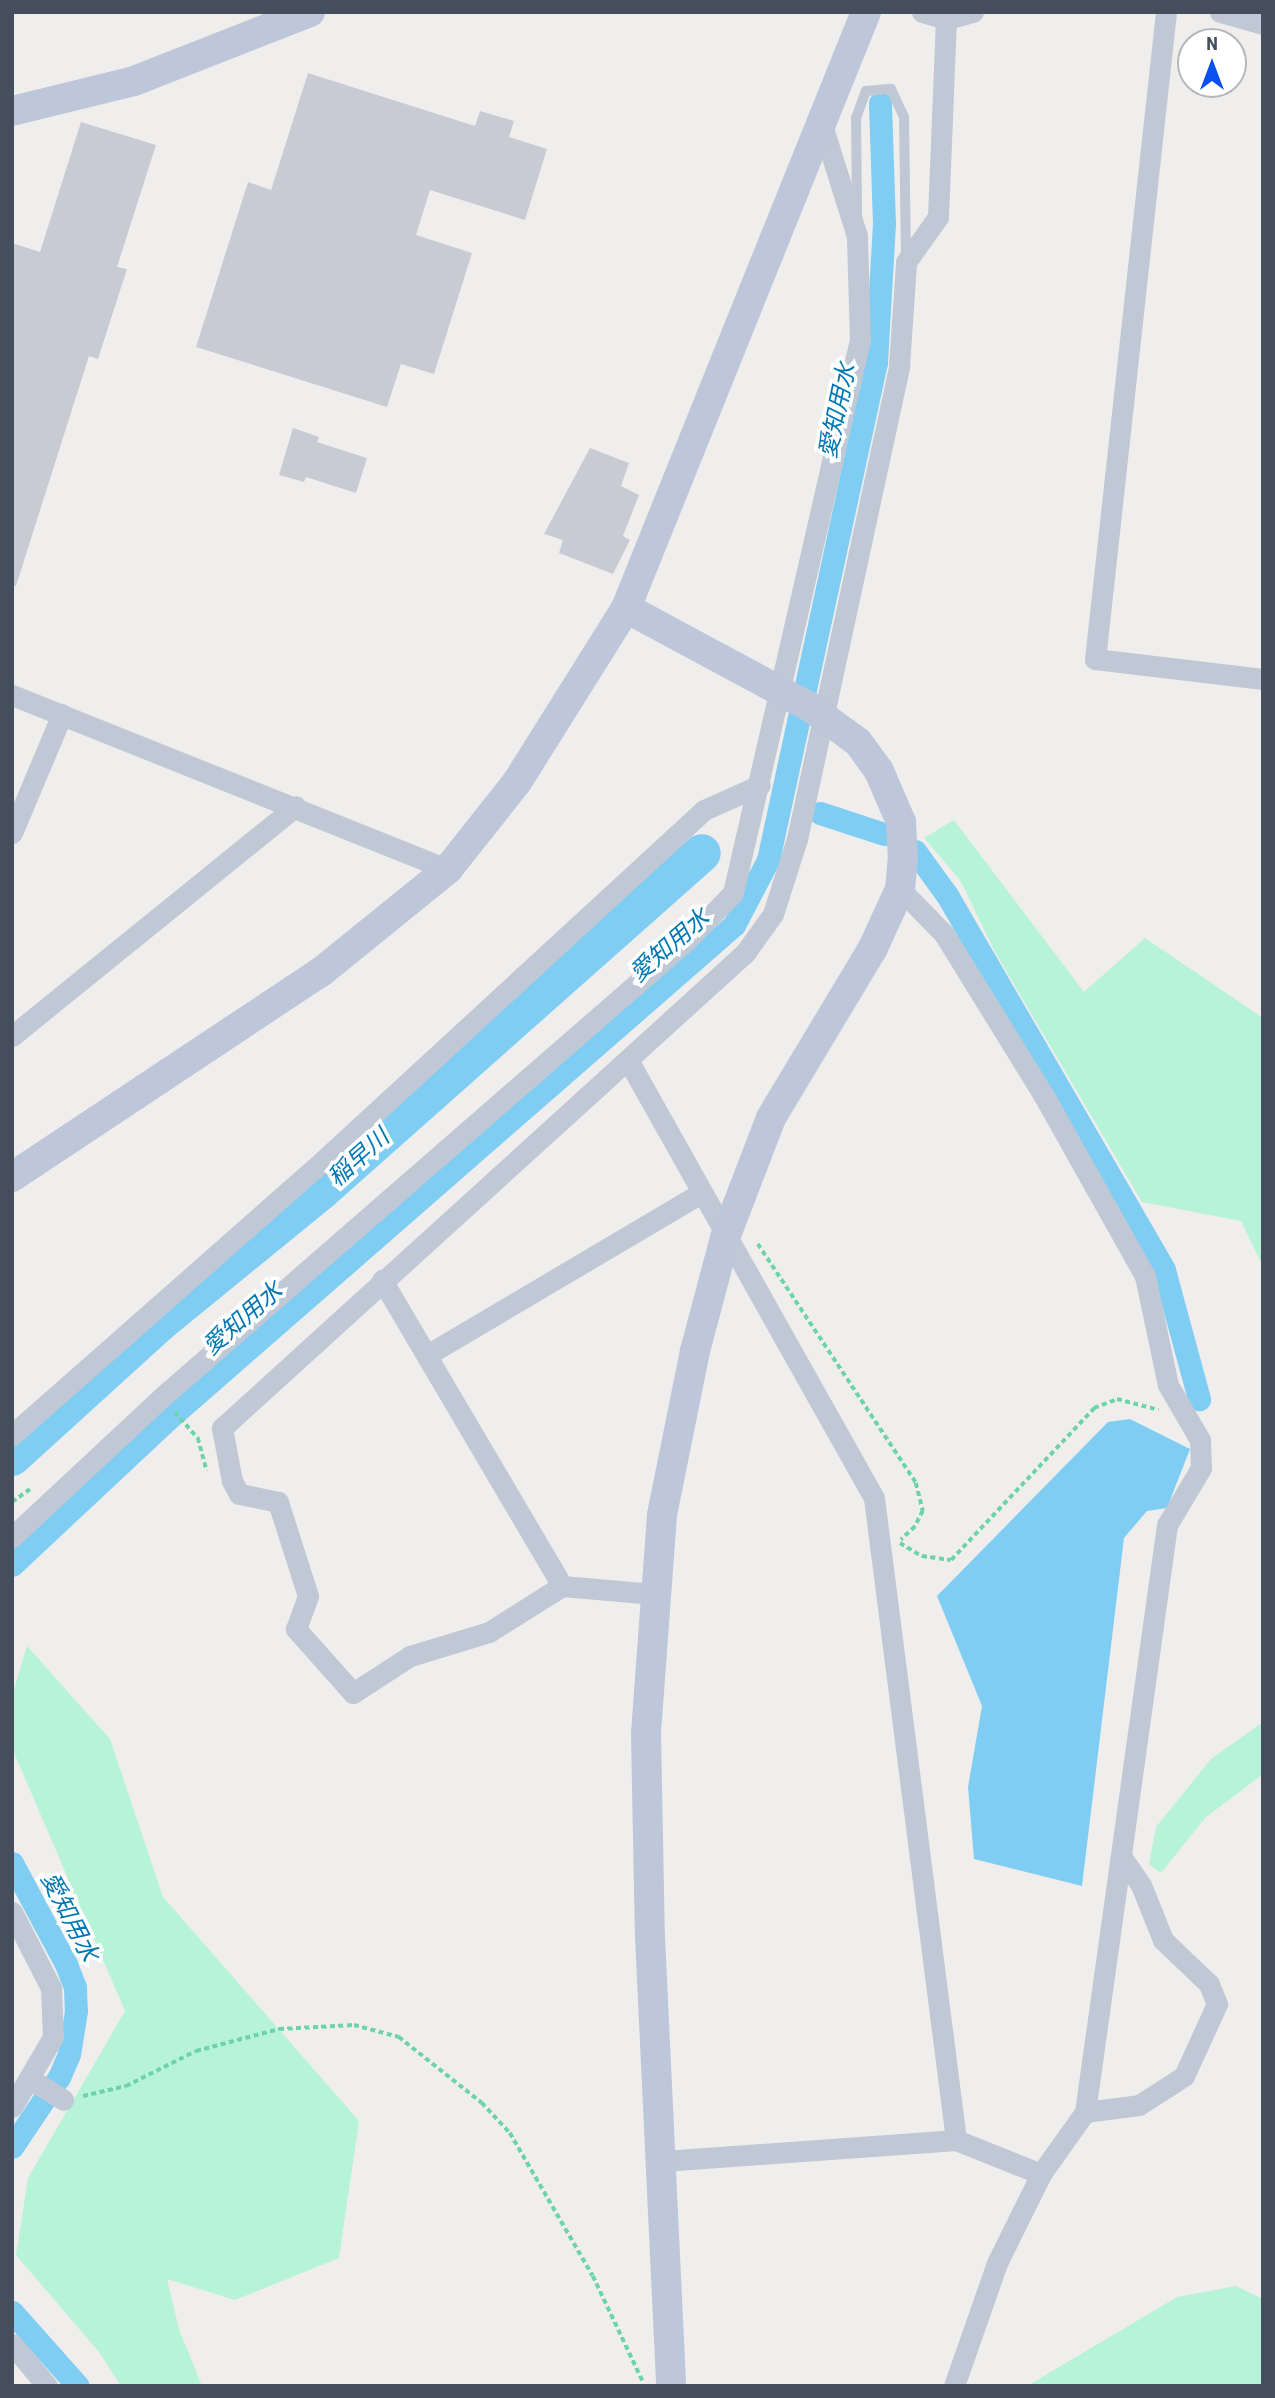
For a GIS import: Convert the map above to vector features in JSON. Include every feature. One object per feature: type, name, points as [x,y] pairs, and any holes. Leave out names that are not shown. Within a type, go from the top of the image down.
[{"type":"street","points":[[12,111],[134,82],[310,12]]},
{"type":"street","points":[[12,1178],[321,972],[448,869],[517,782],[626,608],[866,12]]},
{"type":"street","points":[[922,12],[946,19],[973,12]]},
{"type":"street","points":[[1166,12],[1095,659],[1263,679]]},
{"type":"street","points":[[1220,12],[1263,24]]},
{"type":"street","points":[[654,1594],[562,1586],[489,1632],[410,1656],[353,1693],[301,1639],[296,1619],[309,1596],[278,1502],[239,1494],[232,1481],[222,1428],[746,953],[773,914],[797,839],[817,711],[899,366],[906,262],[938,217],[946,19]]},
{"type":"street","points":[[12,1537],[172,1387],[687,940],[733,892],[760,785],[860,341],[857,236],[822,125]]},
{"type":"street","points":[[626,608],[780,694],[817,711],[858,743],[879,771],[901,822],[900,889],[873,948],[771,1118],[730,1224],[695,1351],[668,1488],[654,1594],[646,1760],[649,1937],[663,2161],[671,2386]]},
{"type":"street","points":[[12,695],[296,806],[448,869]]},
{"type":"street","points":[[12,833],[62,714]]},
{"type":"street","points":[[12,1435],[314,1169],[704,810],[760,785]]},
{"type":"street","points":[[12,1036],[296,806]]},
{"type":"street","points":[[900,889],[944,933],[1044,1096],[1145,1276],[1168,1385],[1200,1440],[1201,1468],[1167,1525],[1085,2112],[1041,2174],[997,2263],[954,2386]]},
{"type":"street","points":[[628,1060],[701,1193],[730,1224],[874,1499],[889,1540],[956,2140]]},
{"type":"street","points":[[427,1356],[701,1193]]},
{"type":"street","points":[[383,1280],[562,1586]]},
{"type":"street","points":[[1085,2112],[1139,2105],[1184,2076],[1217,2004],[1209,1984],[1163,1940],[1141,1885],[1121,1856]]},
{"type":"street","points":[[12,1912],[51,1988],[53,2037],[34,2081],[12,2107]]},
{"type":"street","points":[[34,2081],[63,2100]]},
{"type":"street","points":[[663,2161],[956,2140],[1041,2174]]},
{"type":"street","points":[[12,2344],[47,2386]]},
{"type":"lane","points":[[857,236],[856,118],[866,91],[891,89],[904,117],[906,262]]},
{"type":"path","points":[[730,1224],[916,1483],[923,1511],[915,1527],[889,1540]]},
{"type":"path","points":[[889,1540],[922,1556],[951,1560],[1094,1408],[1105,1402],[1117,1399],[1187,1417]]},
{"type":"path","points":[[63,2100],[125,2086],[196,2050],[279,2029],[354,2025],[399,2037],[482,2104],[510,2133],[593,2276],[645,2386]]},
{"type":"green space","points":[[954,820],[1084,992],[1145,938],[1263,1018],[1263,1267],[1241,1221],[1142,1202],[995,952],[960,880],[924,838]]},
{"type":"green space","points":[[27,1646],[110,1739],[163,1897],[359,2121],[339,2258],[235,2300],[167,2279],[179,2329],[202,2386],[121,2386],[99,2352],[16,2255],[28,2178],[125,2011],[12,1748],[12,1696]]},
{"type":"green space","points":[[1263,1722],[1263,1774],[1205,1818],[1161,1873],[1149,1864],[1156,1827],[1211,1759]]},
{"type":"green space","points":[[1236,2286],[1263,2299],[1263,2386],[1027,2386],[1177,2297]]},
{"type":"water","points":[[1130,1419],[1190,1449],[1167,1508],[1147,1511],[1124,1538],[1082,1886],[974,1859],[968,1787],[982,1706],[937,1596],[1108,1422]]},
{"type":"building","points":[[308,73],[475,126],[480,111],[514,121],[509,137],[547,149],[525,220],[430,190],[416,235],[472,253],[434,374],[401,364],[387,407],[196,347],[248,182],[271,190]]},
{"type":"building","points":[[81,122],[156,145],[117,267],[127,269],[98,359],[89,356],[16,586],[12,586],[12,243],[40,252]]},
{"type":"building","points":[[293,428],[319,437],[317,442],[367,458],[356,493],[306,477],[304,482],[279,475]]},
{"type":"building","points":[[590,448],[629,463],[621,486],[639,495],[623,536],[630,540],[613,574],[559,553],[563,540],[544,534]]},
{"type":"waterway","name":"愛知用水","points":[[12,1565],[169,1418],[734,925],[768,860],[876,362],[884,224],[880,103]]},
{"type":"waterway","points":[[820,813],[884,834]]},
{"type":"waterway","points":[[915,851],[947,895],[1164,1270],[1199,1399]]},
{"type":"waterway","name":"稲早川","points":[[12,1457],[158,1324],[321,1191],[702,853]]},
{"type":"waterway","name":"愛知用水","points":[[12,1863],[66,1964],[75,1987],[76,2011],[69,2054],[59,2077],[12,2147]]},
{"type":"waterway","name":"愛知用水","points":[[12,2312],[78,2386]]}]
